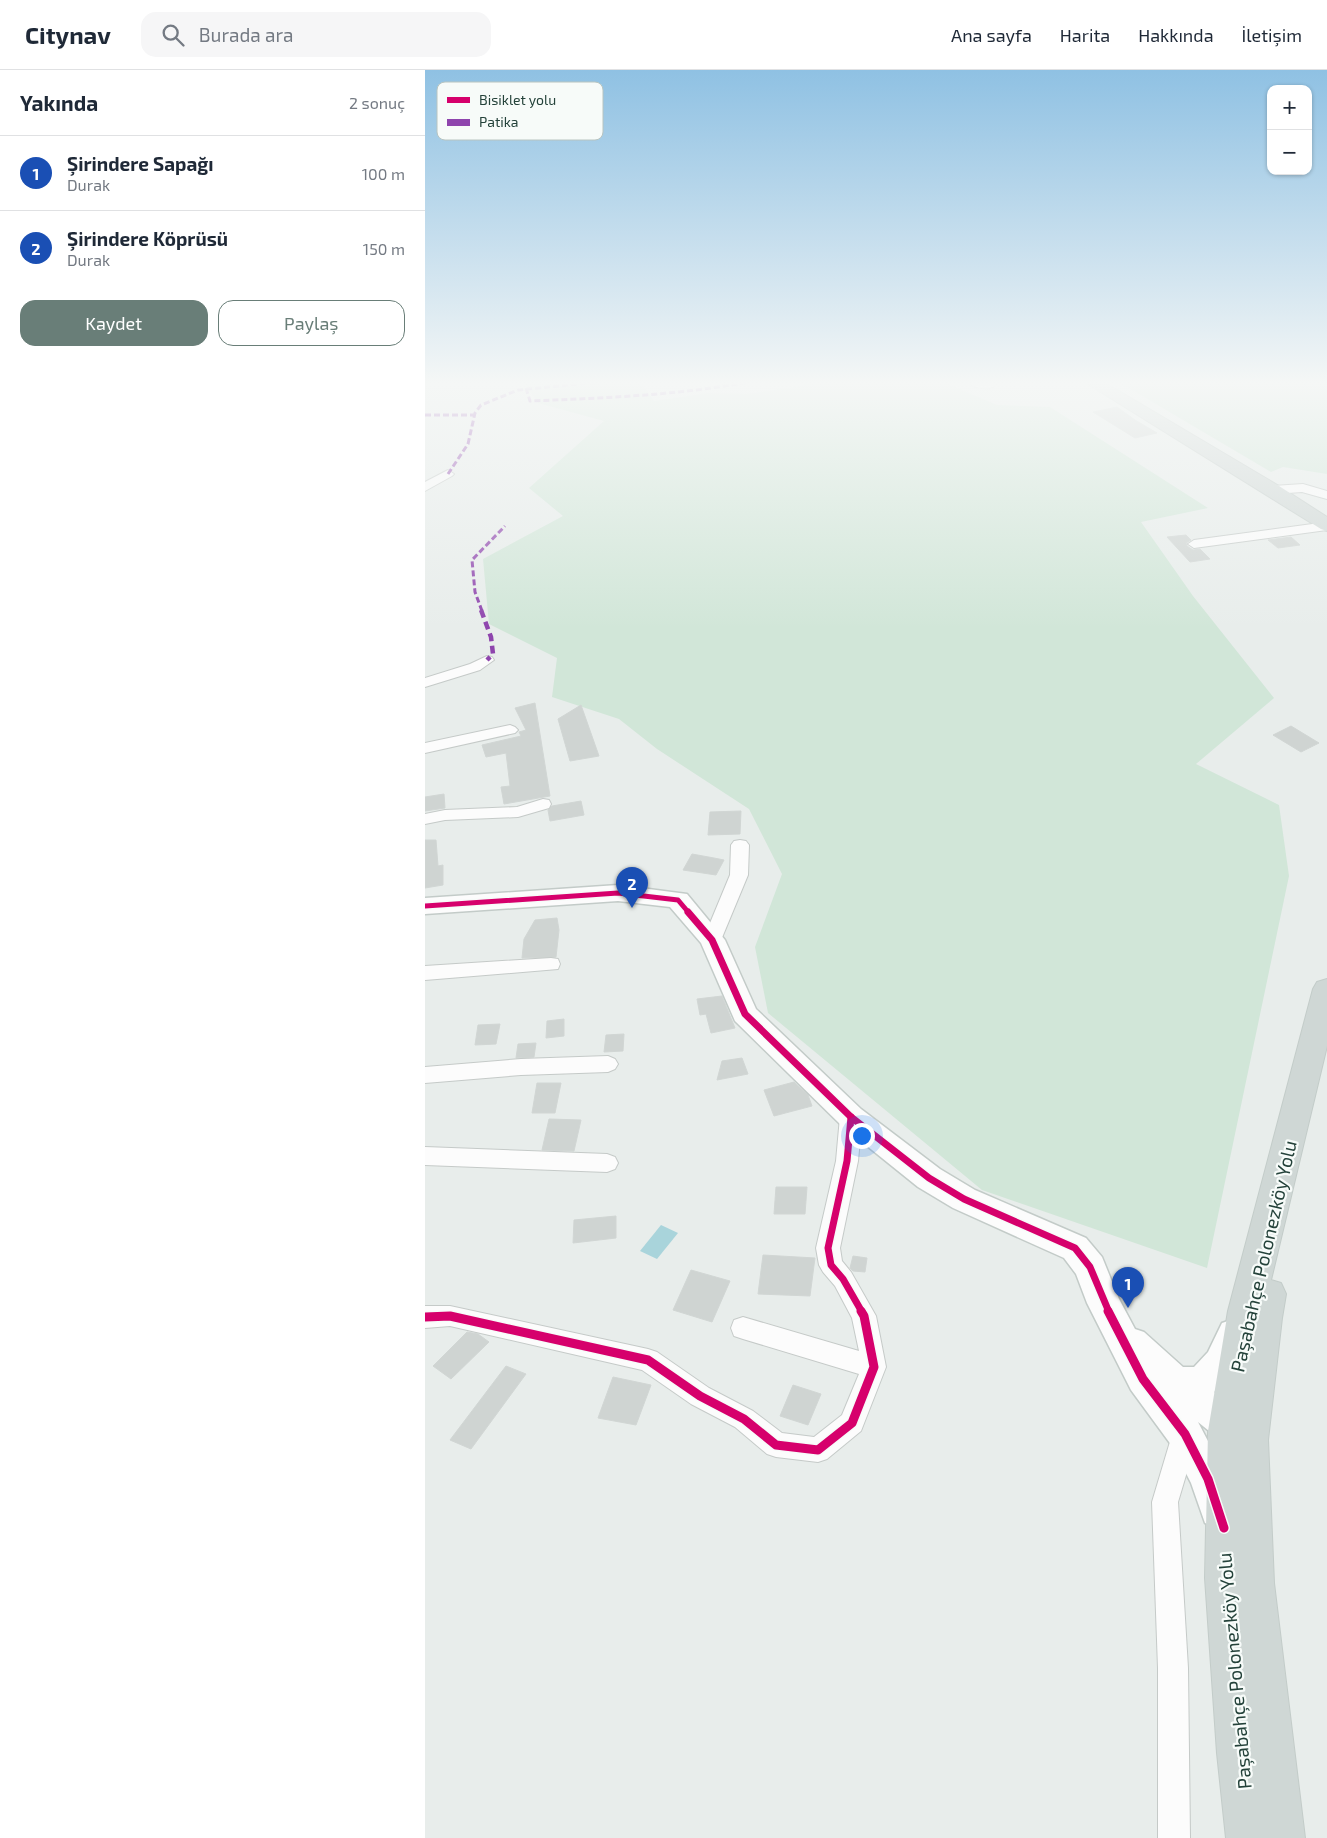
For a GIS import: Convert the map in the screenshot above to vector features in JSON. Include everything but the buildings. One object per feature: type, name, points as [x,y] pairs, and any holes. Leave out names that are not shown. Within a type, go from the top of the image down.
[{"type":"main road","points":[[1229,464],[1327,526]]},
{"type":"main road","name":"Paşabahçe Polonezköy Yolu","points":[[1249,1838],[1239,1754],[1225,1578],[1224,1528],[1246,1312],[1327,989]]},
{"type":"main road","name":"Paşabahçe Polonezköy Yolu","points":[[1282,1838],[1254,1583],[1235,1434],[1264,1318],[1296,1173],[1316,1035]]},
{"type":"street","points":[[425,487],[448,474]]},
{"type":"street","points":[[1273,490],[1303,488],[1327,496]]},
{"type":"street","points":[[1194,544],[1327,526]]},
{"type":"street","points":[[425,683],[475,667],[487,660]]},
{"type":"street","points":[[425,748],[510,730]]},
{"type":"street","points":[[425,818],[445,815],[518,812],[543,804]]},
{"type":"street","points":[[712,940],[739,875],[740,845]]},
{"type":"street","points":[[425,906],[618,893],[678,900],[712,940],[745,1014],[851,1117],[929,1178],[964,1199],[1075,1248],[1090,1266],[1116,1327],[1143,1379],[1185,1434],[1208,1479],[1224,1528]]},
{"type":"street","points":[[425,974],[551,964]]},
{"type":"street","points":[[425,1075],[539,1066],[608,1064]]},
{"type":"street","points":[[425,1317],[450,1316],[648,1360],[700,1396],[744,1419],[776,1445],[818,1450],[852,1424],[874,1367],[864,1316],[843,1280],[831,1265],[828,1248],[847,1161],[851,1117]]},
{"type":"street","points":[[425,1156],[607,1163]]},
{"type":"street","points":[[1177,1382],[1188,1385],[1206,1380],[1217,1369],[1246,1312]]},
{"type":"street","points":[[1116,1327],[1157,1368],[1177,1382],[1235,1434]]},
{"type":"street","points":[[743,1328],[874,1367]]},
{"type":"street","points":[[1185,1434],[1235,1434]]},
{"type":"street","points":[[1174,1838],[1173,1668],[1165,1502],[1185,1434]]},
{"type":"green space","points":[[556,464],[1138,464],[1208,508],[1141,522],[1193,596],[1274,698],[1196,764],[1279,805],[1289,876],[1207,1268],[982,1190],[768,1013],[755,947],[782,874],[749,809],[657,749],[619,719],[552,697],[557,658],[489,624],[483,559],[563,516],[529,488]]},
{"type":"green space","points":[[1257,464],[1327,464],[1327,474],[1283,467],[1271,472]]},
{"type":"water","points":[[661,1225],[678,1233],[657,1259],[640,1251]]},
{"type":"marked path","points":[[448,474],[455,464]]},
{"type":"marked path","points":[[487,660],[493,654],[491,637],[475,592],[472,560],[505,526]]},
{"type":"cycle path","points":[[425,906],[618,893],[678,900],[712,940],[745,1014],[851,1117],[929,1178],[964,1199],[1075,1248],[1090,1267],[1104,1303],[1143,1379],[1185,1434],[1208,1479],[1224,1528]]},
{"type":"cycle path","points":[[425,1317],[450,1316],[648,1360],[700,1396],[744,1419],[776,1445],[818,1450],[852,1423],[874,1367],[864,1316],[843,1279],[831,1265],[828,1248],[847,1161],[851,1117]]},
{"type":"place","name":"Şirindere Köprüsü","points":[[632,908]]},
{"type":"place","name":"Şirindere Sapağı","points":[[1128,1308]]}]
